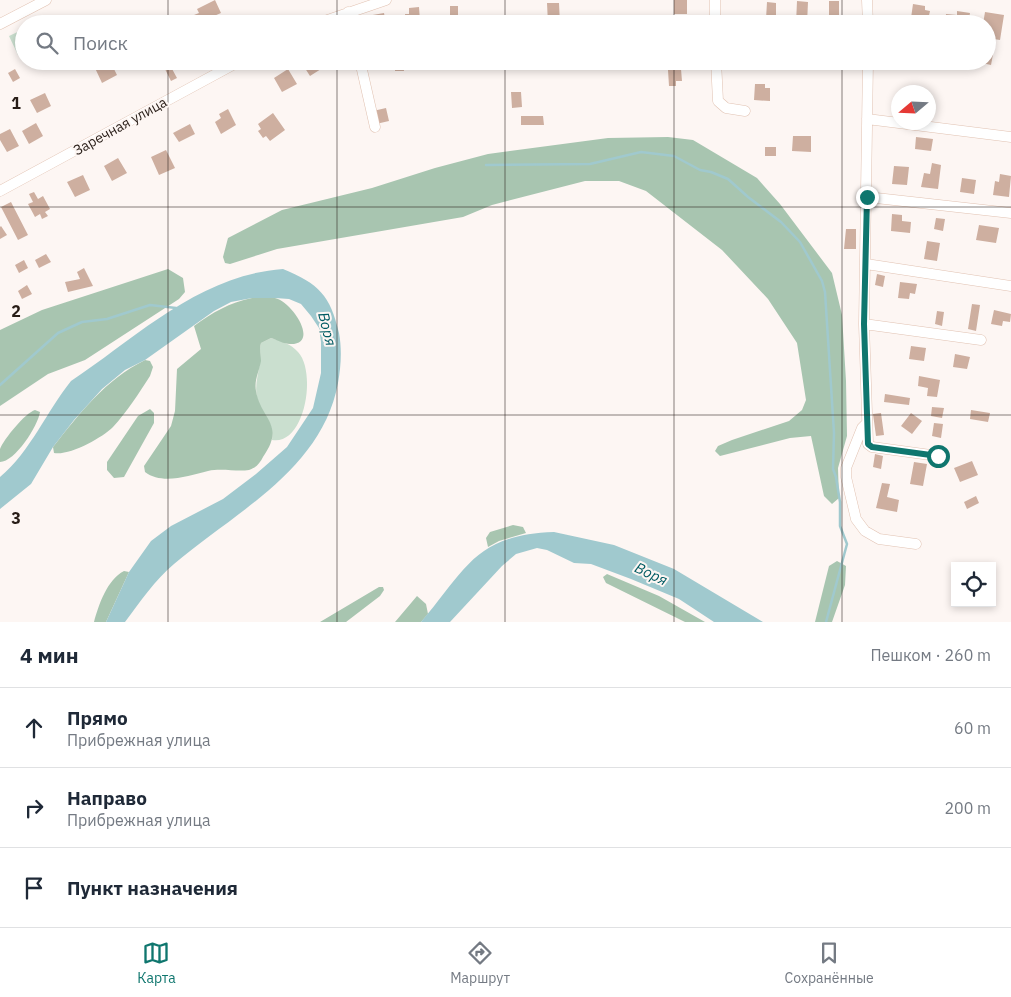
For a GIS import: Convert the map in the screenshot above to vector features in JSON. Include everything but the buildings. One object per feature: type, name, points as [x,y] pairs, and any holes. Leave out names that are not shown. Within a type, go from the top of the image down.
[{"type":"street","points":[[17,15],[46,0]]},
{"type":"street","points":[[340,15],[386,0]]},
{"type":"street","points":[[715,0],[716,15]]},
{"type":"street","points":[[867,0],[868,15]]},
{"type":"street","points":[[0,24],[15,16]]},
{"type":"street","name":"Заречная улица","points":[[0,191],[223,70]]},
{"type":"street","points":[[362,70],[375,127]]},
{"type":"street","points":[[716,70],[718,101],[726,108],[746,111]]},
{"type":"street","points":[[868,70],[864,324],[868,444],[872,447],[938,456]]},
{"type":"street","points":[[867,119],[1011,136]]},
{"type":"street","points":[[867,197],[1011,213]]},
{"type":"street","points":[[866,264],[1011,286]]},
{"type":"street","points":[[864,324],[981,340]]},
{"type":"street","points":[[866,424],[862,428],[846,468],[846,477],[856,518],[865,531],[879,539],[916,544]]},
{"type":"green space","points":[[15,33],[15,49],[9,36]]},
{"type":"green space","points":[[668,137],[693,140],[757,178],[780,204],[832,273],[842,315],[847,436],[838,468],[839,498],[832,504],[824,496],[811,436],[790,438],[720,456],[715,451],[718,446],[732,440],[789,421],[802,410],[806,400],[797,343],[768,299],[722,250],[646,191],[619,181],[585,181],[492,205],[463,217],[277,249],[230,264],[225,263],[223,257],[228,238],[282,210],[372,188],[435,168],[488,154],[608,138]]},
{"type":"green space","points":[[168,269],[183,278],[185,292],[179,299],[85,360],[48,374],[0,406],[0,330],[42,310]]},
{"type":"green space","points":[[273,297],[282,301],[296,315],[303,331],[303,338],[299,342],[288,344],[271,338],[261,343],[261,361],[256,380],[256,391],[272,429],[270,446],[256,467],[249,470],[213,470],[167,479],[152,476],[145,472],[144,466],[171,426],[175,411],[177,369],[201,349],[194,326],[222,309],[252,298]]},
{"type":"green space","points":[[271,338],[289,345],[298,352],[304,362],[307,375],[307,390],[300,420],[293,432],[283,439],[272,440],[272,428],[257,399],[256,388],[261,343]]},
{"type":"green space","points":[[145,360],[150,361],[153,367],[150,376],[128,409],[113,427],[101,436],[76,449],[68,452],[54,453],[53,447],[94,398],[118,377]]},
{"type":"green space","points":[[150,409],[154,413],[154,423],[124,477],[114,478],[107,470],[107,462],[138,416]]},
{"type":"green space","points":[[35,410],[40,412],[35,426],[25,442],[12,456],[0,462],[0,449],[6,439],[21,421]]},
{"type":"green space","points":[[513,525],[523,527],[526,533],[499,541],[488,547],[486,538],[490,532]]},
{"type":"green space","points":[[837,561],[846,566],[845,585],[832,622],[815,622],[829,566]]},
{"type":"green space","points":[[124,571],[129,572],[106,622],[94,622],[108,586]]},
{"type":"green space","points":[[607,574],[659,596],[705,622],[685,622],[606,583],[603,577]]},
{"type":"green space","points":[[379,587],[383,587],[384,590],[380,596],[346,622],[320,622]]},
{"type":"green space","points":[[417,596],[426,604],[428,614],[421,622],[395,622]]},
{"type":"water","name":"Воря","points":[[283,269],[314,286],[321,292],[332,309],[339,333],[341,352],[338,383],[329,414],[314,441],[295,465],[273,487],[167,570],[125,622],[106,622],[129,572],[151,541],[171,526],[223,499],[287,447],[313,408],[321,373],[319,328],[311,316],[301,304],[289,299],[252,298],[231,302],[214,311],[145,360],[125,370],[102,389],[53,447],[31,484],[0,509],[0,477],[21,455],[71,381],[145,328],[196,295],[252,274]]},
{"type":"water","name":"Воря","points":[[554,532],[614,545],[674,569],[763,622],[714,622],[679,599],[591,564],[574,563],[547,550],[537,548],[516,554],[502,566],[450,622],[421,622],[462,571],[489,548],[506,540]]},
{"type":"waterway","points":[[486,165],[590,164],[641,152],[674,156],[700,170],[728,179],[781,222],[800,242],[822,281],[825,292],[834,433],[833,469],[840,502],[840,526],[847,544],[826,622]]},
{"type":"waterway","points":[[0,385],[58,333],[82,322],[107,319],[150,305],[176,308]]},
{"type":"route","points":[[867,197],[864,324],[866,436],[868,444],[872,447],[938,456]]}]
